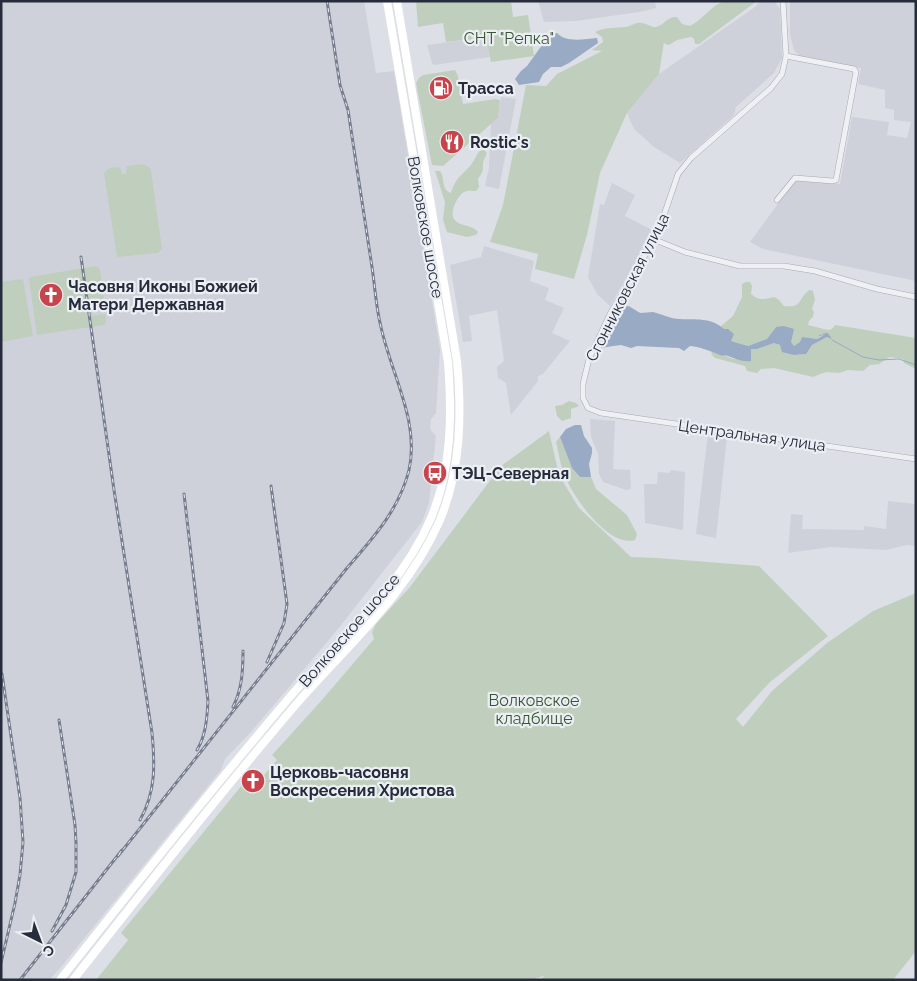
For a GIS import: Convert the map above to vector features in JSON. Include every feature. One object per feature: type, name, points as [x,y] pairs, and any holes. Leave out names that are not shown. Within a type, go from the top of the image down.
[{"type":"main road","name":"Волковское шоссе","points":[[60,980],[269,722],[384,595],[419,544],[437,502],[449,444],[451,394],[448,362],[387,1]]},
{"type":"main road","name":"Волковское шоссе","points":[[73,980],[282,722],[323,674],[371,623],[410,575],[426,548],[448,497],[457,461],[460,427],[458,361],[397,1]]},
{"type":"street","name":"Сгонниковская улица","points":[[588,408],[583,398],[583,384],[589,359],[611,312],[640,265],[653,239],[664,215],[678,174],[684,166],[771,88],[782,74],[786,56],[783,1]]},
{"type":"street","points":[[777,200],[795,178],[836,180],[856,72],[854,69],[786,56]]},
{"type":"street","points":[[653,239],[685,252],[740,266],[784,266],[815,271],[877,289],[916,296]]},
{"type":"street","name":"Центральная улица","points":[[588,408],[601,412],[916,459]]},
{"type":"shaded area","points":[[1,1],[364,1],[376,73],[394,71],[440,349],[436,413],[431,419],[430,429],[436,436],[429,503],[422,522],[338,629],[251,732],[225,759],[221,770],[49,980],[1,980]]},
{"type":"shaded area","points":[[538,1],[655,1],[656,8],[576,21],[544,22]]},
{"type":"shaded area","points":[[760,1],[774,1],[780,9],[782,58],[774,73],[736,107],[734,115],[680,163],[654,147],[634,129],[627,113],[659,74],[755,7]]},
{"type":"shaded area","points":[[790,1],[916,1],[916,281],[763,249],[750,242],[796,179],[840,184],[852,117],[889,122],[887,135],[907,138],[911,122],[894,120],[894,110],[885,108],[885,90],[858,84],[861,68],[800,56],[794,50],[790,34]]},
{"type":"shaded area","points":[[486,37],[490,57],[434,65],[432,63],[427,45]]},
{"type":"shaded area","points":[[501,97],[516,99],[499,189],[485,186],[489,167],[491,124],[498,118]]},
{"type":"shaded area","points":[[612,183],[635,195],[625,216],[652,230],[610,306],[597,294],[588,277],[600,204],[604,205]]},
{"type":"shaded area","points":[[484,246],[534,261],[530,281],[549,288],[545,300],[564,308],[552,333],[570,341],[543,374],[538,376],[538,381],[511,415],[506,383],[498,378],[497,367],[504,361],[497,310],[469,316],[472,341],[463,342],[450,265],[481,257]]},
{"type":"shaded area","points":[[590,419],[615,421],[613,469],[630,470],[631,489],[626,490],[603,482],[599,474],[598,453],[591,437]]},
{"type":"shaded area","points":[[708,433],[727,436],[716,538],[696,534]]},
{"type":"shaded area","points":[[671,470],[685,472],[683,530],[645,523],[644,484],[657,484],[658,472],[670,473]]},
{"type":"shaded area","points":[[888,501],[916,504],[916,546],[907,545],[886,550],[831,547],[788,553],[791,514],[803,515],[802,529],[864,530],[864,526],[886,529]]},
{"type":"green space","name":"СНТ \"Репка\"","points":[[416,1],[511,1],[513,17],[528,15],[534,56],[491,62],[486,37],[446,42],[443,23],[418,27]]},
{"type":"green space","name":"СНТ \"Репка\"","points":[[725,1],[757,1],[699,44],[695,44],[694,39],[691,37],[677,40],[669,45],[664,42],[659,74],[627,113],[600,173],[587,235],[574,279],[535,269],[538,254],[490,242],[503,205],[526,85],[546,86],[557,74],[602,51],[592,50],[603,42],[602,37],[595,32],[599,30],[626,27],[639,23],[656,27],[674,17],[677,17],[682,24],[690,26]]},
{"type":"green space","points":[[455,70],[458,76],[463,104],[495,99],[500,100],[498,118],[443,166],[432,165],[416,83],[423,75]]},
{"type":"green space","points":[[483,148],[486,154],[478,179],[479,187],[476,191],[464,192],[457,200],[453,212],[456,222],[478,232],[476,235],[467,237],[447,232],[443,220],[445,202],[435,171],[440,171],[444,187],[451,193],[456,181]]},
{"type":"green space","points":[[143,164],[151,170],[162,249],[158,253],[117,257],[104,173],[109,168],[120,167],[122,174],[126,174],[127,166]]},
{"type":"green space","points":[[96,266],[100,269],[105,306],[92,308],[92,316],[105,314],[106,323],[104,325],[37,335],[30,277]]},
{"type":"green space","points":[[23,279],[33,336],[1,342],[1,282]]},
{"type":"green space","points":[[750,282],[752,286],[751,294],[756,298],[774,297],[784,306],[794,306],[809,290],[813,291],[815,300],[812,309],[814,312],[808,325],[828,330],[832,329],[835,325],[916,338],[916,369],[904,363],[903,359],[890,357],[879,364],[870,365],[863,371],[826,372],[813,377],[774,368],[761,369],[757,373],[747,371],[745,366],[715,358],[711,350],[733,359],[751,357],[751,349],[757,349],[774,343],[794,355],[805,354],[812,345],[827,337],[831,338],[822,334],[817,339],[802,337],[800,342],[794,346],[776,327],[767,339],[748,346],[731,341],[721,326],[733,316],[742,297],[742,284]]},
{"type":"green space","points":[[569,401],[579,406],[571,409],[571,418],[562,421],[557,416],[555,406]]},
{"type":"green space","name":"Волковское кладбище","points":[[549,431],[559,475],[579,508],[631,557],[759,566],[828,636],[769,683],[736,719],[743,727],[772,691],[827,643],[873,611],[916,593],[916,951],[893,980],[541,980],[544,976],[530,980],[96,980],[128,940],[121,933],[242,785],[250,791],[277,760],[272,755],[374,639],[372,632],[376,624],[410,587],[501,466]]},
{"type":"green space","points":[[560,437],[572,468],[580,477],[591,477],[596,489],[627,515],[637,534],[635,540],[625,540],[614,536],[593,519],[584,508],[563,472],[556,442]]},
{"type":"water","points":[[557,33],[570,39],[597,38],[598,43],[569,63],[561,67],[551,67],[543,74],[539,82],[519,85],[515,79],[550,34]]},
{"type":"water","points":[[628,306],[641,313],[653,312],[673,318],[703,320],[714,323],[734,334],[731,341],[748,346],[767,339],[776,327],[784,326],[794,329],[791,342],[794,346],[800,342],[802,337],[817,339],[827,333],[832,339],[827,337],[812,345],[806,354],[794,355],[782,352],[780,345],[774,343],[757,349],[751,349],[751,361],[739,360],[690,346],[684,351],[679,348],[637,346],[631,348],[621,345],[601,348],[610,319],[617,310]]},
{"type":"water","points":[[575,425],[581,425],[584,436],[592,448],[589,464],[591,477],[580,477],[572,468],[560,437],[566,429]]},
{"type":"waterway","points":[[819,336],[827,333],[830,337]]},
{"type":"waterway","points":[[832,340],[863,357],[879,360],[899,359],[916,365]]},
{"type":"railway","points":[[118,856],[384,523],[399,498],[409,470],[411,434],[408,416],[379,320],[348,110],[340,85],[327,1]]},
{"type":"railway","points":[[81,257],[114,490],[152,733],[154,756],[152,788],[140,820]]},
{"type":"railway","points":[[267,662],[284,623],[287,604],[271,486]]},
{"type":"railway","points":[[184,494],[208,701],[204,732],[197,750]]},
{"type":"railway","points":[[233,707],[241,680],[243,651]]},
{"type":"railway","points":[[1,963],[15,903],[23,842],[20,798],[2,674]]},
{"type":"railway","points":[[52,931],[66,905],[76,872],[75,825],[59,720]]},
{"type":"railway","points":[[20,980],[122,850]]},
{"type":"place","name":"Трасса","points":[[441,88]]},
{"type":"place","name":"Rostic's","points":[[452,142]]},
{"type":"place","name":"Часовня Иконы Божией Матери Державная","points":[[51,295]]},
{"type":"place","name":"ТЭЦ-Северная","points":[[435,473]]},
{"type":"place","name":"Церковь-часовня Воскресения Христова","points":[[253,781]]}]
